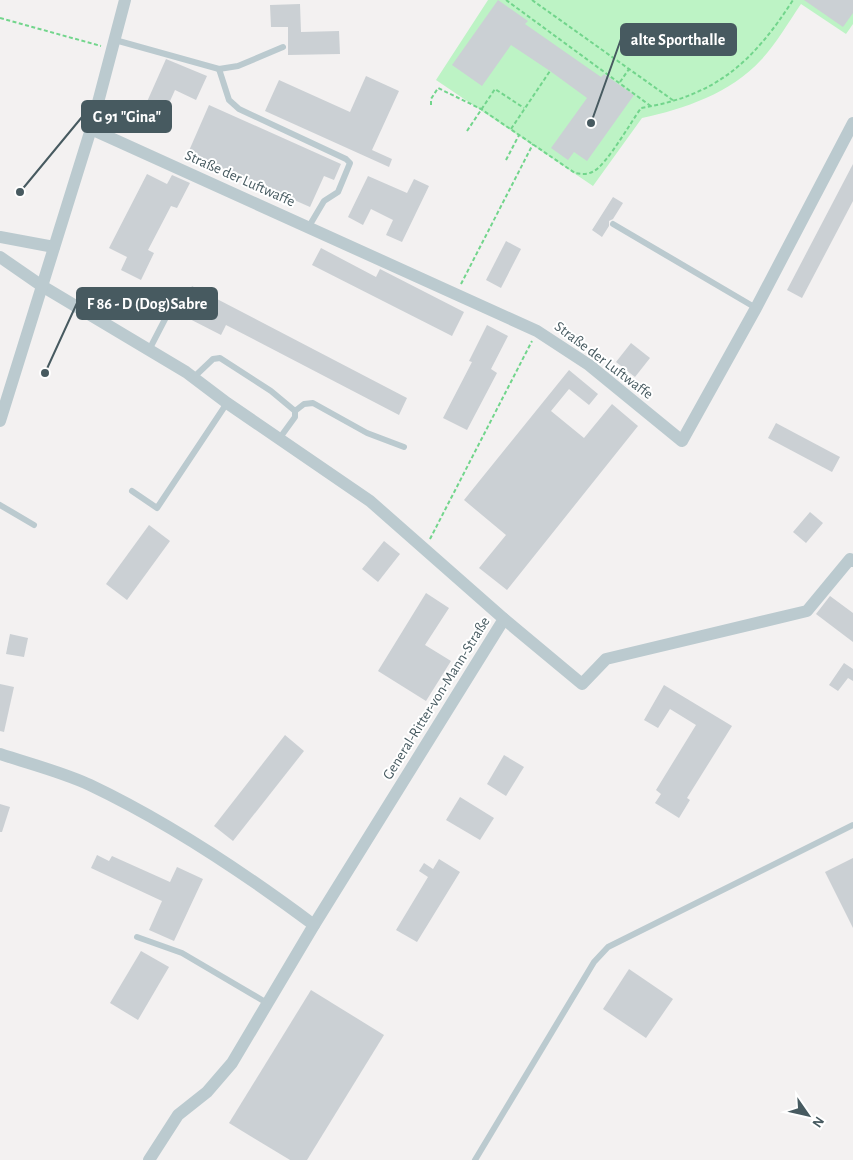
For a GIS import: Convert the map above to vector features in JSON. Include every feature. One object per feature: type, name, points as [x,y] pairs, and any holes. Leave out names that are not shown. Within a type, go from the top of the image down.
[{"type":"street","points":[[0,421],[91,129],[125,0]]},
{"type":"street","name":"Straße der Luftwaffe","points":[[91,129],[537,331],[589,365],[682,441],[756,308],[853,123]]},
{"type":"street","points":[[0,237],[54,247]]},
{"type":"street","name":"General-Ritter-von-Mann-Straße","points":[[0,257],[42,286],[193,378],[227,404],[370,501],[504,619],[314,925],[232,1063],[207,1092],[178,1116],[149,1160]]},
{"type":"street","points":[[504,619],[582,684],[606,660],[807,611],[852,558]]},
{"type":"street","points":[[0,754],[89,785],[148,816],[238,869],[314,925]]},
{"type":"lane","points":[[113,44],[220,69],[238,66],[283,47]]},
{"type":"lane","points":[[220,69],[229,100],[238,109],[346,159],[350,163],[338,192],[324,201],[308,228]]},
{"type":"lane","points":[[613,224],[756,308]]},
{"type":"lane","points":[[149,350],[176,298]]},
{"type":"lane","points":[[193,378],[213,358],[220,358],[271,391],[295,411]]},
{"type":"lane","points":[[295,411],[304,404],[313,403],[367,434],[404,447]]},
{"type":"lane","points":[[132,491],[156,508],[227,404]]},
{"type":"lane","points":[[279,439],[295,417],[295,411]]},
{"type":"lane","points":[[0,505],[34,525]]},
{"type":"lane","points":[[475,1160],[594,962],[608,947],[853,825]]},
{"type":"lane","points":[[137,937],[182,953],[267,1003]]},
{"type":"path","points":[[506,0],[652,106]]},
{"type":"path","points":[[532,0],[674,101]]},
{"type":"path","points":[[431,105],[431,99],[438,88],[481,109],[575,173],[585,174],[595,171],[604,162],[641,108],[674,101],[702,90],[738,69],[752,56],[794,0]]},
{"type":"path","points":[[0,18],[113,44]]},
{"type":"path","points":[[620,82],[629,70]]},
{"type":"path","points":[[511,129],[550,71]]},
{"type":"path","points":[[466,131],[495,89],[524,108]]},
{"type":"path","points":[[506,160],[520,134]]},
{"type":"path","points":[[456,294],[532,144]]},
{"type":"path","points":[[424,550],[537,331]]},
{"type":"green space","points":[[488,0],[853,0],[853,24],[846,34],[801,4],[761,60],[736,82],[706,98],[674,110],[642,118],[593,186],[436,80]]},
{"type":"building","points":[[498,0],[528,21],[525,24],[601,77],[604,74],[634,95],[587,161],[574,152],[568,160],[551,148],[587,98],[550,71],[511,45],[482,86],[452,65]]},
{"type":"building","points":[[804,0],[853,0],[853,13],[843,27]]},
{"type":"building","points":[[300,4],[301,32],[339,31],[340,54],[288,55],[288,27],[271,27],[270,5]]},
{"type":"building","points":[[166,59],[207,76],[196,100],[175,90],[157,130],[138,122]]},
{"type":"building","points":[[366,76],[399,91],[372,150],[392,159],[389,167],[265,111],[279,80],[350,112]]},
{"type":"building","points":[[209,105],[341,164],[334,180],[324,176],[310,207],[188,153]]},
{"type":"building","points":[[853,164],[853,201],[802,298],[787,290]]},
{"type":"building","points":[[147,174],[167,184],[172,175],[190,183],[177,208],[171,206],[148,250],[154,253],[141,280],[121,270],[127,257],[109,248]]},
{"type":"building","points":[[368,176],[407,193],[414,179],[429,186],[402,242],[386,235],[393,220],[371,209],[363,225],[348,217]]},
{"type":"building","points":[[613,197],[623,203],[613,219],[609,221],[609,226],[602,237],[592,230]]},
{"type":"building","points":[[506,241],[521,249],[501,288],[486,280]]},
{"type":"building","points":[[321,248],[376,277],[380,269],[464,312],[452,336],[312,265]]},
{"type":"building","points":[[192,286],[407,398],[399,415],[226,325],[221,335],[178,313]]},
{"type":"building","points":[[487,325],[508,336],[491,369],[497,373],[467,430],[443,418],[472,362],[469,361]]},
{"type":"building","points":[[631,343],[650,358],[635,377],[616,362]]},
{"type":"building","points":[[569,370],[598,394],[589,405],[569,389],[551,411],[584,438],[612,404],[638,426],[507,590],[479,568],[506,535],[464,500]]},
{"type":"building","points":[[776,423],[840,457],[832,472],[768,438]]},
{"type":"building","points":[[810,512],[823,523],[806,543],[793,532]]},
{"type":"building","points":[[149,525],[170,541],[127,600],[106,584]]},
{"type":"building","points":[[384,541],[400,554],[378,582],[362,569]]},
{"type":"building","points":[[426,593],[449,608],[425,645],[451,661],[426,701],[378,671]]},
{"type":"building","points":[[830,596],[853,613],[853,642],[816,614]]},
{"type":"building","points":[[10,634],[28,638],[24,657],[6,654]]},
{"type":"building","points":[[844,663],[853,669],[853,681],[848,678],[838,691],[829,685]]},
{"type":"building","points":[[0,684],[14,687],[4,732],[0,731]]},
{"type":"building","points":[[664,685],[732,726],[687,798],[690,800],[679,818],[655,803],[661,794],[656,790],[696,725],[670,709],[658,728],[644,720]]},
{"type":"building","points":[[285,735],[304,751],[233,841],[214,826]]},
{"type":"building","points":[[504,755],[524,767],[506,796],[487,784]]},
{"type":"building","points":[[460,797],[494,818],[480,840],[446,820]]},
{"type":"building","points":[[0,804],[10,807],[2,832],[0,832]]},
{"type":"building","points":[[97,855],[109,861],[112,856],[170,882],[177,867],[203,879],[174,941],[149,930],[162,901],[91,868]]},
{"type":"building","points":[[853,858],[853,928],[825,872]]},
{"type":"building","points":[[439,859],[460,872],[417,942],[396,930],[428,877],[419,871],[424,863],[433,869]]},
{"type":"building","points":[[141,951],[169,967],[138,1020],[110,1003]]},
{"type":"building","points":[[629,969],[673,999],[646,1038],[603,1009]]},
{"type":"building","points":[[311,990],[384,1035],[307,1160],[290,1160],[229,1123]]},
{"type":"place","name":"alte Sporthalle","points":[[591,123]]},
{"type":"place","name":"G 91 \"Gina\"","points":[[20,192]]},
{"type":"place","name":"F 86 - D (Dog)Sabre","points":[[45,373]]}]
